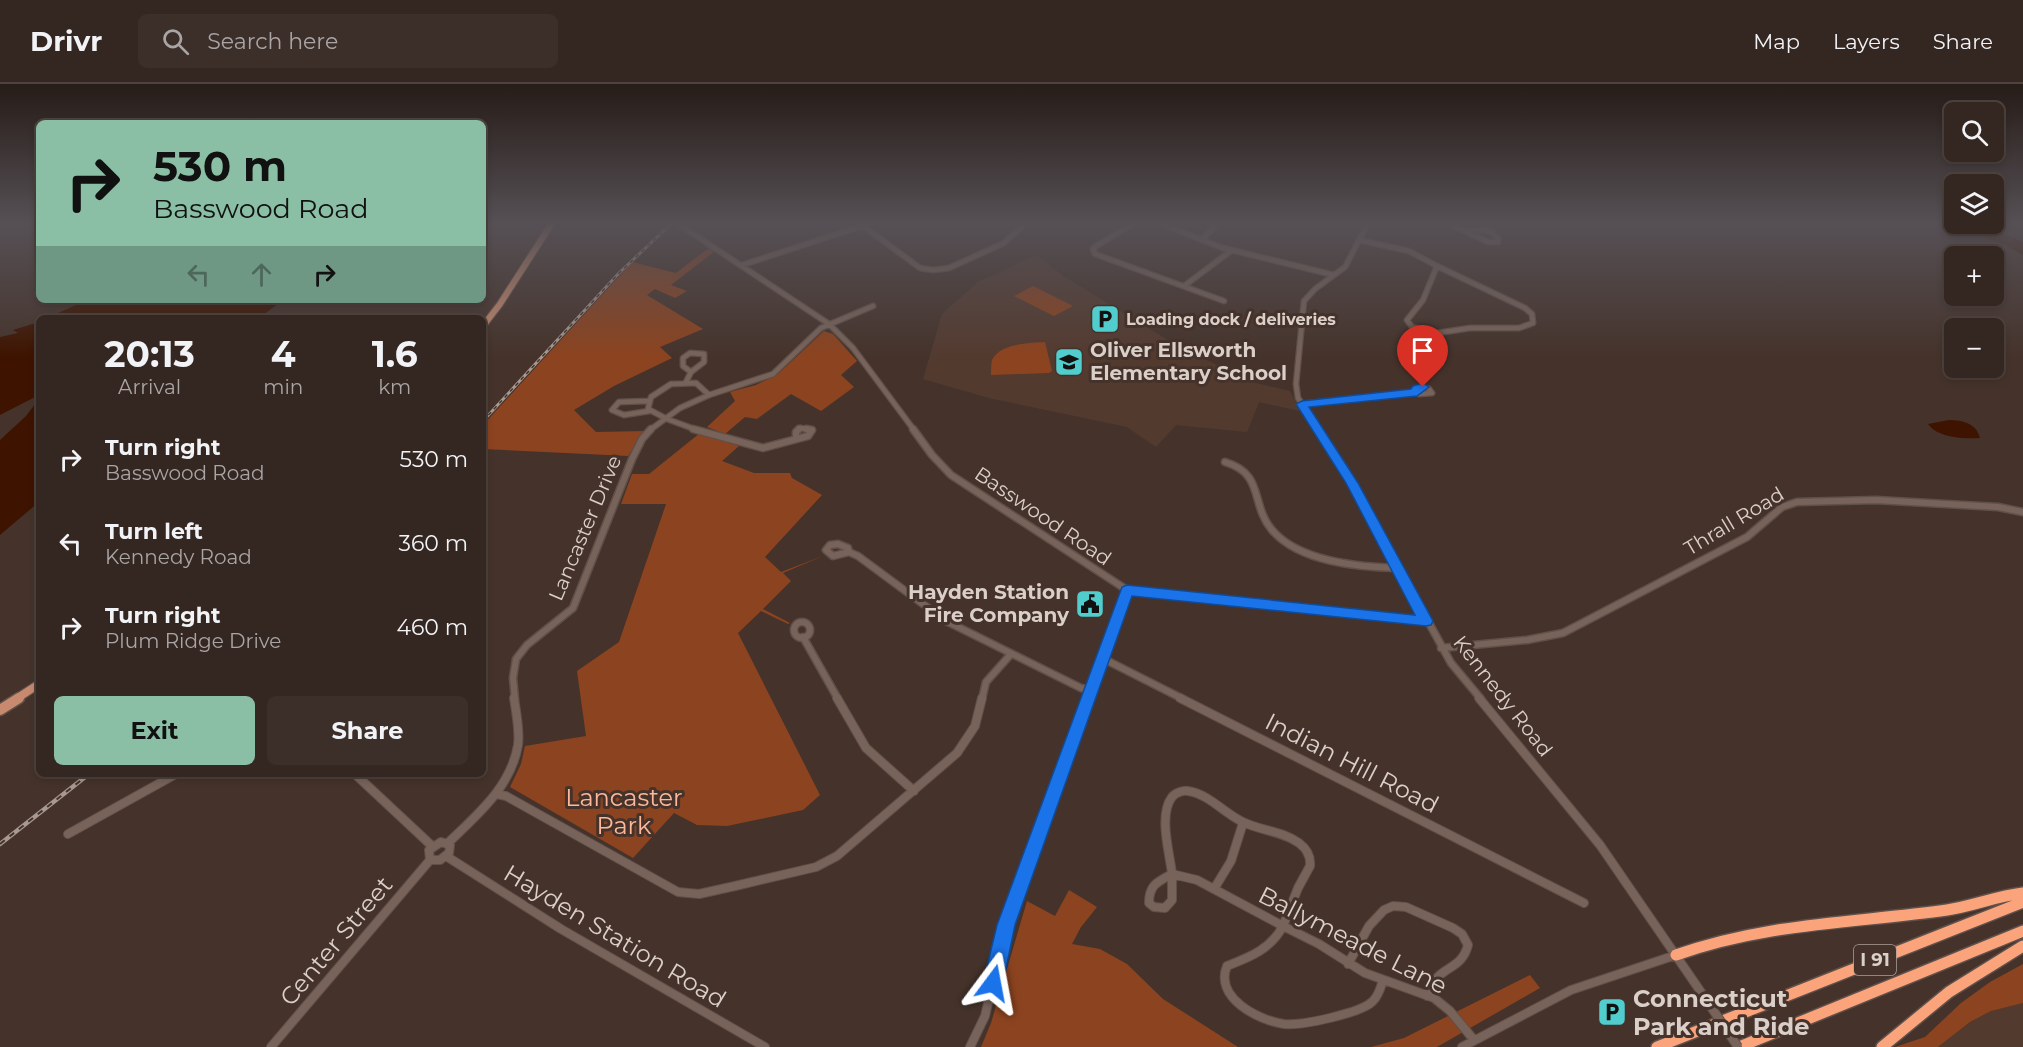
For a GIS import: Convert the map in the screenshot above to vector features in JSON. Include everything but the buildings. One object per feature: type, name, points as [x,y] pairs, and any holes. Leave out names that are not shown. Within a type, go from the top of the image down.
[{"type":"highway","points":[[1676,955],[1756,932],[1952,910],[2008,895],[2023,894]]},
{"type":"highway","name":"I 91","points":[[1657,1047],[2023,902]]},
{"type":"highway","name":"I 91","points":[[1738,1047],[2023,931]]},
{"type":"highway","points":[[1882,1047],[1929,1006],[1991,964],[2023,946]]},
{"type":"main road","points":[[486,322],[523,268]]},
{"type":"main road","points":[[0,710],[36,686]]},
{"type":"street","name":"Basswood Road","points":[[746,268],[829,324],[853,348],[932,455],[951,475],[1127,590],[1426,621]]},
{"type":"street","points":[[920,268],[933,270],[949,268]]},
{"type":"street","points":[[1134,268],[1224,301]]},
{"type":"street","points":[[1184,286],[1208,268]]},
{"type":"street","points":[[1300,268],[1334,275]]},
{"type":"street","name":"Kennedy Road","points":[[1342,268],[1308,296],[1303,307],[1296,384],[1298,398],[1352,483],[1441,648],[1466,682],[1600,844],[1738,1047]]},
{"type":"street","points":[[1436,268],[1423,300],[1407,320],[1412,327],[1437,333],[1470,328],[1519,328],[1533,323],[1532,314],[1525,308],[1441,268]]},
{"type":"street","name":"Lancaster Drive","points":[[448,843],[497,794],[511,770],[517,751],[513,678],[516,659],[527,645],[573,608],[637,447],[652,428],[665,418],[709,395],[756,382],[772,374],[821,328],[873,306]]},
{"type":"street","points":[[686,382],[691,372],[704,362],[704,354],[690,353],[683,358],[683,366],[691,372]]},
{"type":"street","points":[[709,395],[700,386],[686,382],[664,387],[648,401],[619,402],[612,410],[624,415],[649,411],[750,447],[780,446],[796,438]]},
{"type":"street","points":[[1302,404],[1417,392]]},
{"type":"street","points":[[648,401],[649,411]]},
{"type":"street","points":[[1225,462],[1239,466],[1250,475],[1264,518],[1277,536],[1335,564],[1349,567],[1397,568]]},
{"type":"street","name":"Thrall Road","points":[[1441,648],[1527,640],[1563,633],[1747,537],[1782,507],[1797,502],[1876,500],[1998,507],[2023,512]]},
{"type":"street","points":[[849,552],[858,556],[946,621],[1081,688],[1090,690]]},
{"type":"street","points":[[970,1047],[985,1016],[1006,925],[1127,590]]},
{"type":"street","points":[[803,637],[866,748],[878,762],[914,791]]},
{"type":"street","points":[[497,794],[506,796],[678,892],[688,894],[713,891],[816,867],[852,844],[948,762],[969,738],[975,726],[986,682],[1011,654]]},
{"type":"street","name":"Indian Hill Road","points":[[1102,658],[1584,903]]},
{"type":"street","points":[[68,834],[171,777]]},
{"type":"street","points":[[358,777],[432,846]]},
{"type":"street","name":"Ballymeade Lane","points":[[1243,823],[1198,794],[1190,791],[1178,792],[1172,797],[1168,806],[1164,826],[1172,874],[1197,880],[1319,945],[1348,964],[1426,996],[1450,1011],[1474,1041]]},
{"type":"street","points":[[1214,890],[1231,861],[1243,823],[1293,841],[1307,850],[1311,860],[1308,872],[1278,936],[1263,950],[1227,966],[1224,970],[1222,978],[1226,990],[1248,1008],[1279,1023],[1289,1024],[1352,1012],[1370,1005],[1380,992],[1383,980]]},
{"type":"street","points":[[441,842],[448,843],[450,850],[446,856],[438,860],[430,860],[428,853],[432,846],[441,842]]},
{"type":"street","name":"Hayden Station Road","points":[[446,856],[561,929],[765,1047]]},
{"type":"street","name":"Center Street","points":[[271,1047],[430,860]]},
{"type":"street","points":[[1348,964],[1371,923],[1379,914],[1394,905],[1459,930],[1468,945],[1466,957],[1462,962],[1433,977],[1428,985],[1426,996]]},
{"type":"street","points":[[1462,1047],[1571,990],[1676,955]]},
{"type":"shaded area","name":"Oliver Ellsworth Elementary School","points":[[1008,268],[1053,268],[1176,345],[1252,382],[1290,391],[1300,411],[1259,402],[1247,432],[1176,425],[1156,447],[1127,427],[989,398],[923,379],[942,314],[978,282]]},
{"type":"shaded area","points":[[80,303],[279,303],[263,315],[54,315]]},
{"type":"shaded area","points":[[36,323],[36,397],[0,415],[0,337],[18,333],[13,330]]},
{"type":"shaded area","points":[[36,403],[36,505],[0,535],[0,440],[26,416]]},
{"type":"shaded area","points":[[1949,420],[1973,426],[1980,438],[1945,435],[1932,429],[1928,424]]},
{"type":"shaded area","points":[[2023,1003],[2023,1047],[1938,1047],[1970,1022],[1991,1011]]},
{"type":"green space","points":[[627,268],[656,268],[676,273],[683,268],[693,268],[671,285],[687,291],[675,298],[655,289],[647,295],[703,329],[660,347],[672,358],[614,386],[574,410],[596,432],[645,431],[628,456],[486,449],[486,422]]},
{"type":"green space","points":[[1033,286],[1073,306],[1054,316],[1014,296]]},
{"type":"green space","points":[[824,331],[833,334],[857,361],[841,375],[854,387],[821,411],[791,394],[757,419],[745,417],[725,434],[707,427],[735,401],[730,392],[756,385],[778,374]]},
{"type":"green space","points":[[1045,342],[1052,371],[1049,373],[991,375],[992,360],[1002,350],[1016,345]]},
{"type":"green space","name":"Lancaster Park","points":[[700,433],[739,446],[722,461],[754,473],[790,473],[792,478],[822,495],[765,557],[781,572],[823,556],[783,573],[791,581],[763,609],[790,623],[761,611],[738,633],[820,795],[803,810],[727,826],[697,825],[674,813],[633,858],[510,787],[521,764],[525,746],[586,736],[577,671],[619,642],[666,504],[621,504],[632,474],[649,474]]},
{"type":"green space","points":[[1069,890],[1097,907],[1081,927],[1072,944],[1100,949],[1127,964],[1163,999],[1238,1047],[981,1047],[991,1023],[1027,901],[1055,916]]},
{"type":"green space","points":[[2023,964],[2023,1003],[1991,1011],[1970,1022],[1938,1047],[1895,1047],[1925,1037],[1961,1003],[1990,982]]},
{"type":"green space","points":[[1530,975],[1540,988],[1437,1047],[1371,1047],[1404,1038]]},
{"type":"railway","points":[[486,418],[624,268]]},
{"type":"railway","points":[[0,844],[85,777]]},
{"type":"place","name":"Loading dock / deliveries","points":[[1105,319]]},
{"type":"place","name":"Oliver Ellsworth Elementary School","points":[[1069,362]]},
{"type":"place","name":"Hayden Station Fire Company","points":[[1090,604]]},
{"type":"place","name":"Connecticut Park and Ride","points":[[1612,1012]]},
{"type":"route","points":[[993,983],[1006,925],[1127,590],[1426,621],[1352,483],[1302,404],[1417,392],[1417,388],[1423,387]]}]
